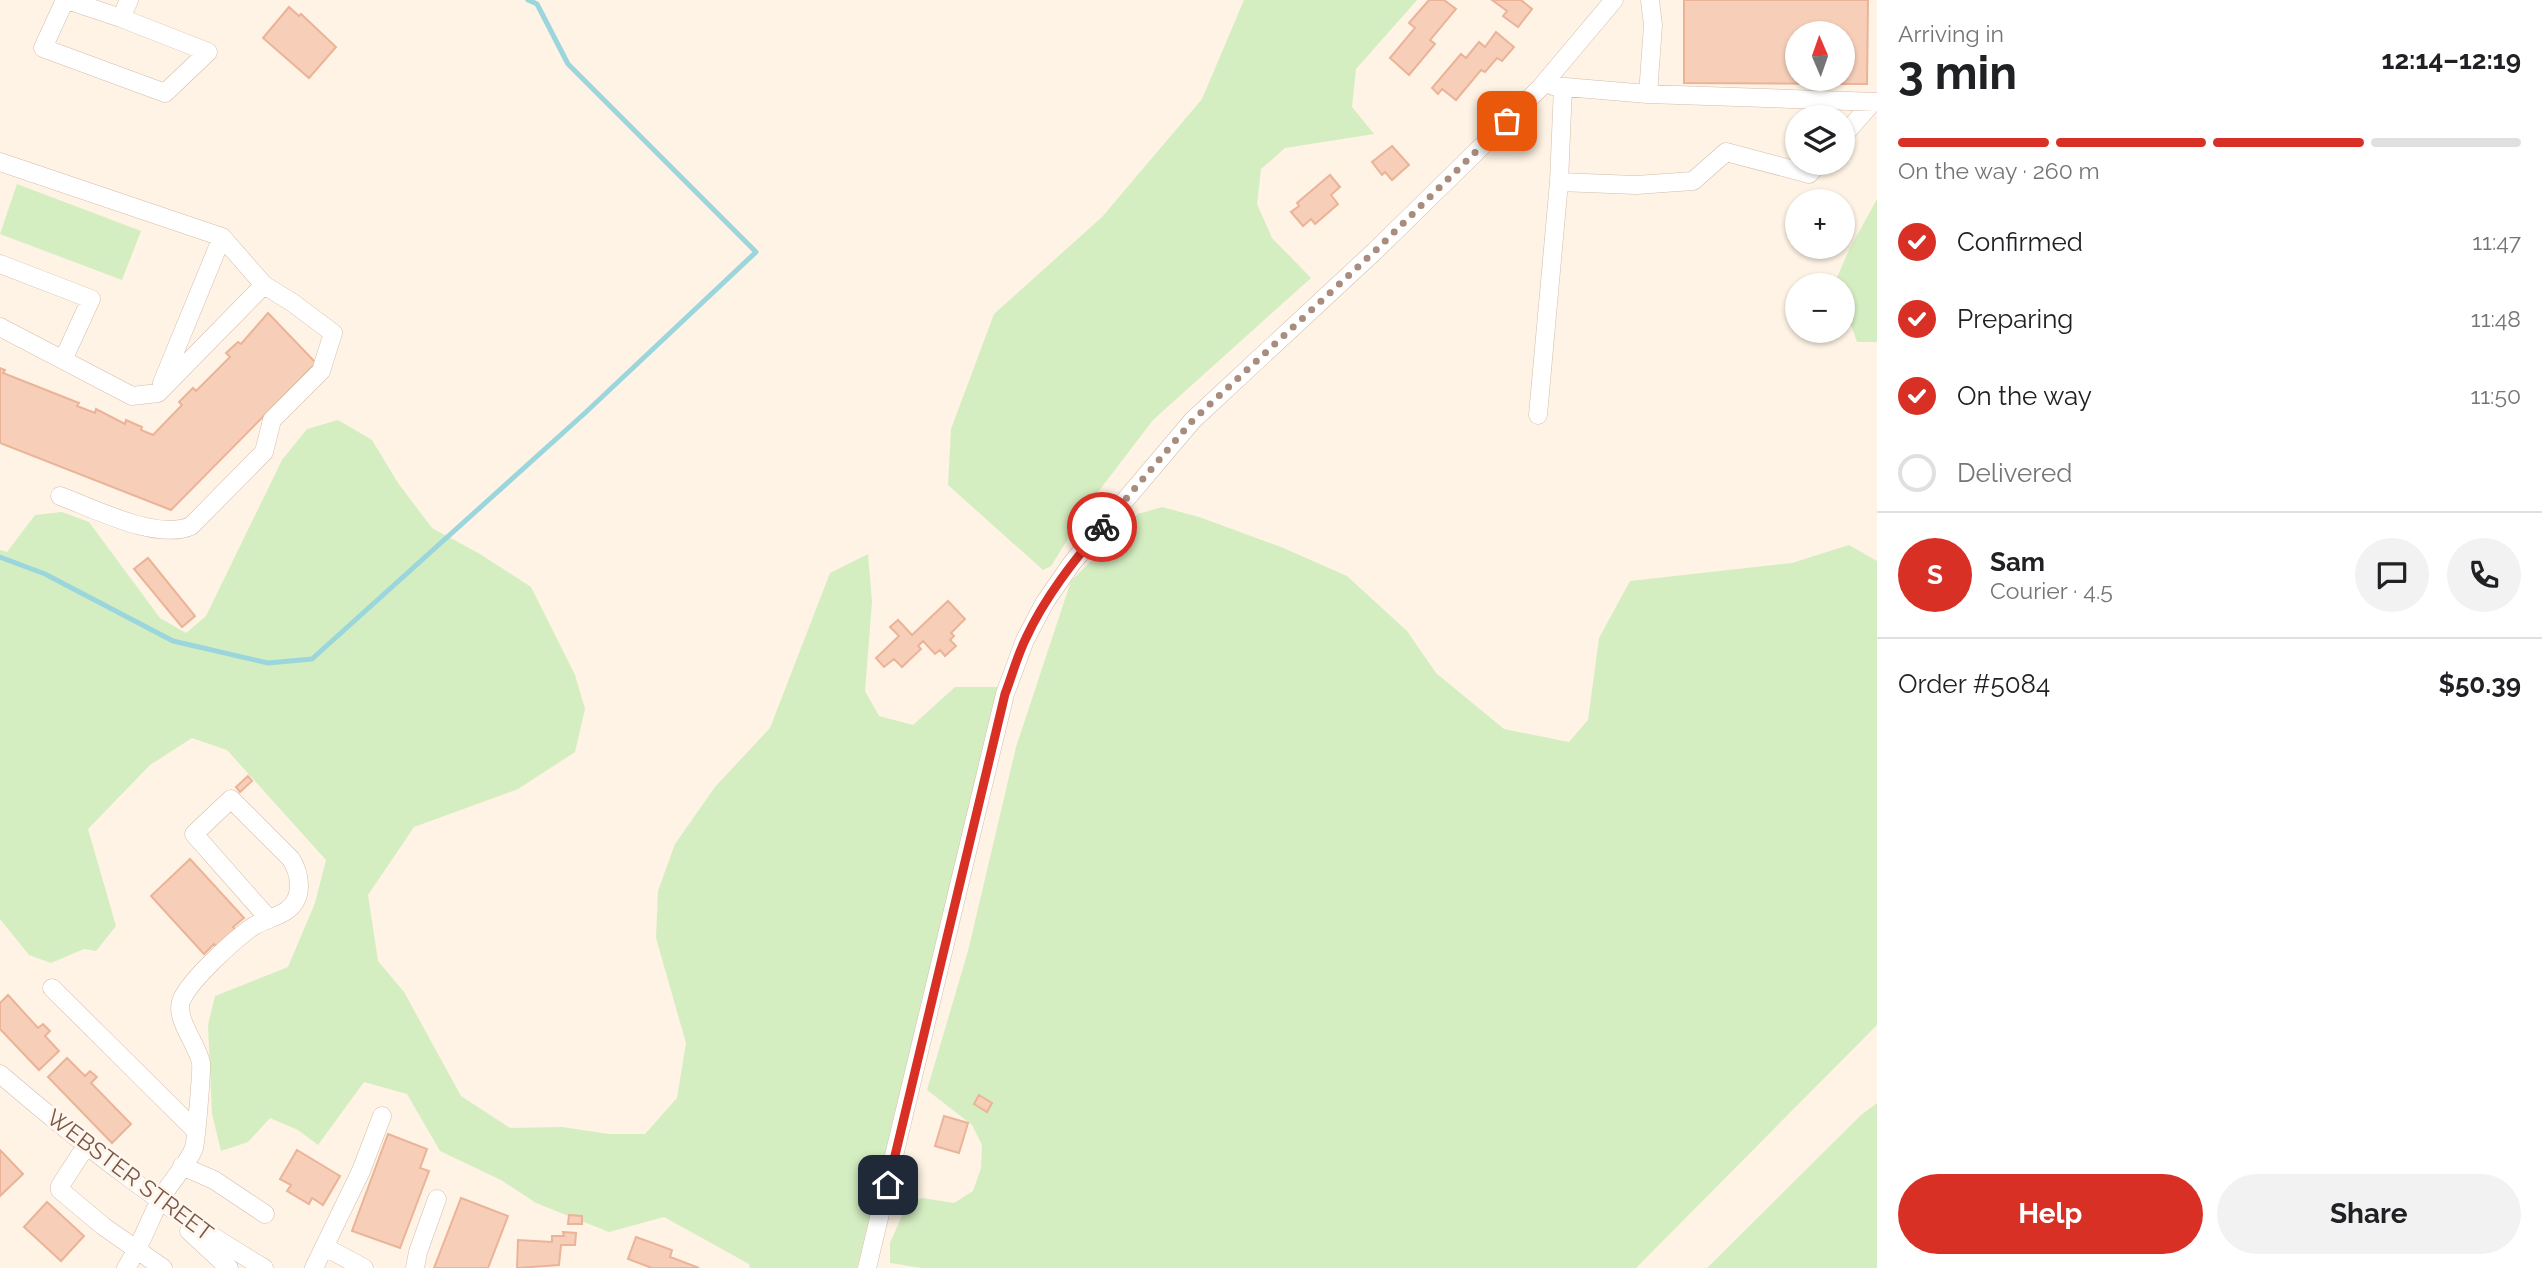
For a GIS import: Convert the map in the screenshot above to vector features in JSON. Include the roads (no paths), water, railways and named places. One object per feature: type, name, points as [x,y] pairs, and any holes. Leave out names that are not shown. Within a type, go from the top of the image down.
[{"type":"street","points":[[66,0],[121,18],[208,52],[165,93],[43,48],[66,0]]},
{"type":"street","points":[[121,18],[130,0]]},
{"type":"street","points":[[867,1268],[1005,694],[1025,640],[1045,602],[1087,544],[1193,420],[1375,251],[1542,85],[1614,0]]},
{"type":"street","points":[[1648,94],[1653,25],[1650,0]]},
{"type":"street","points":[[1542,85],[1648,94],[1875,102]]},
{"type":"street","points":[[1538,415],[1559,182],[1563,87]]},
{"type":"street","points":[[1855,123],[1875,102]]},
{"type":"street","points":[[1559,182],[1636,185],[1693,181],[1726,152],[1785,168]]},
{"type":"street","points":[[0,162],[222,237],[264,285],[293,303],[333,334],[321,371],[272,420],[264,452],[191,526],[178,531],[156,531],[60,496]]},
{"type":"street","points":[[158,393],[222,237]]},
{"type":"street","points":[[0,264],[92,299],[63,360]]},
{"type":"street","points":[[0,327],[132,396],[158,393],[264,285]]},
{"type":"street","points":[[126,1268],[138,1250],[159,1201],[194,1148],[201,1063],[183,1019],[180,1007],[182,997],[200,974],[250,929],[269,919],[291,906],[296,898],[300,877],[291,859],[231,799],[194,834],[269,919]]},
{"type":"street","points":[[52,988],[195,1130]]},
{"type":"street","name":"WEBSTER STREET","points":[[2,1079],[159,1201],[264,1268]]},
{"type":"street","points":[[314,1268],[361,1171],[382,1116]]},
{"type":"street","points":[[86,1146],[60,1186],[60,1191],[103,1226],[163,1268]]},
{"type":"street","points":[[182,1166],[214,1180],[265,1214]]},
{"type":"street","points":[[415,1268],[418,1252],[438,1199]]},
{"type":"street","points":[[159,1201],[229,1268]]},
{"type":"street","points":[[325,1247],[364,1268]]},
{"type":"waterway","points":[[0,557],[45,574],[173,641],[268,663],[312,659],[585,413],[756,252],[568,64],[537,4],[528,0]]}]
